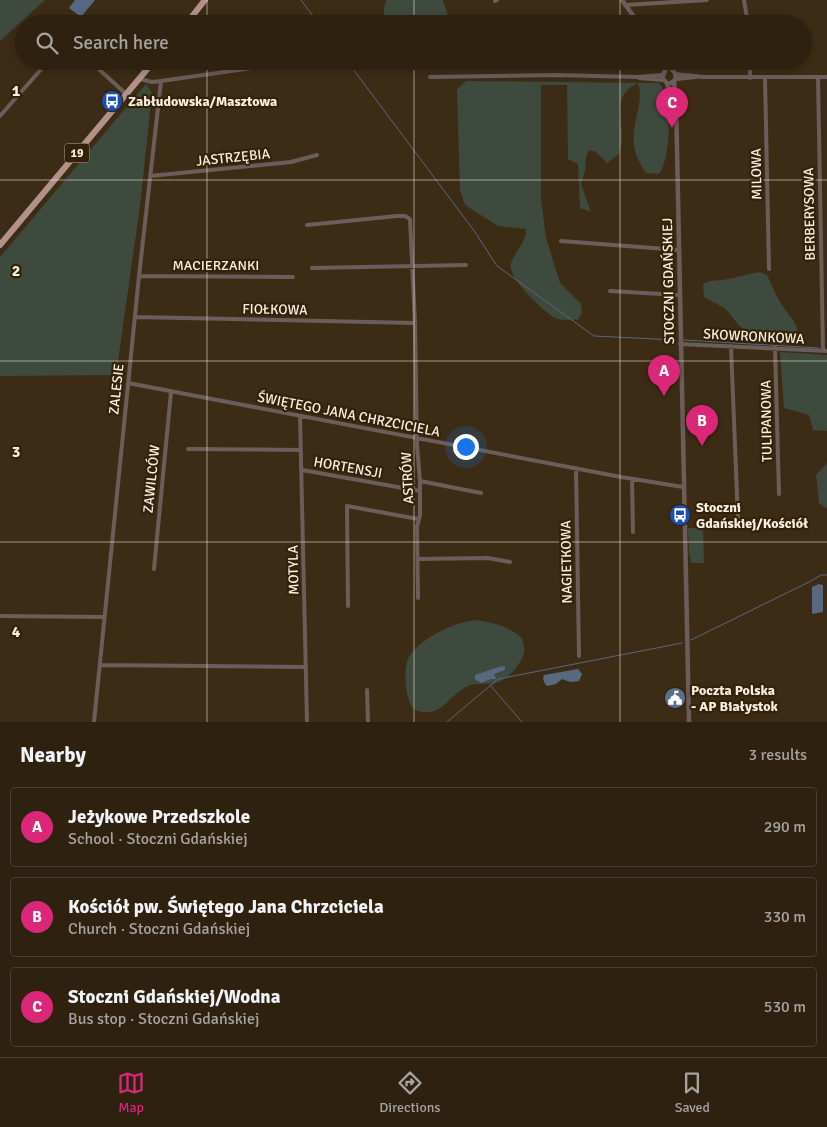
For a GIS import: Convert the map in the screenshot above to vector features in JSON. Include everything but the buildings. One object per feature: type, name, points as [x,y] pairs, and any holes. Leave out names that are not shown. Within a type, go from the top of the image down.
[{"type":"highway","points":[[194,15],[206,0]]},
{"type":"highway","name":"19","points":[[0,245],[147,70]]},
{"type":"street","points":[[622,0],[633,15]]},
{"type":"street","points":[[626,5],[707,0]]},
{"type":"street","points":[[744,0],[746,15]]},
{"type":"street","points":[[0,116],[40,70]]},
{"type":"street","points":[[100,70],[126,94]]},
{"type":"street","points":[[140,79],[152,82],[239,70]]},
{"type":"street","name":"STOCZNI GDAŃSKIEJ","points":[[663,70],[675,110]]},
{"type":"street","name":"STOCZNI GDAŃSKIEJ","points":[[671,70],[674,76],[679,250],[689,722]]},
{"type":"street","points":[[750,70],[750,78]]},
{"type":"street","points":[[430,76],[827,77]]},
{"type":"street","points":[[664,77],[674,76]]},
{"type":"street","name":"BERBERYSOWA","points":[[818,77],[825,351]]},
{"type":"street","name":"MILOWA","points":[[765,78],[769,269]]},
{"type":"street","name":"ZALESIE","points":[[94,722],[139,276],[161,81]]},
{"type":"street","name":"JASTRZĘBIA","points":[[150,176],[291,162],[317,155]]},
{"type":"street","name":"ASTRÓW","points":[[307,225],[401,216],[410,220],[420,481],[418,598]]},
{"type":"street","points":[[561,241],[679,250]]},
{"type":"street","points":[[312,268],[466,265]]},
{"type":"street","name":"MACIERZANKI","points":[[139,276],[293,277]]},
{"type":"street","points":[[610,291],[679,295]]},
{"type":"street","name":"FIOŁKOWA","points":[[135,317],[415,323]]},
{"type":"street","name":"SKOWRONKOWA","points":[[680,344],[825,351]]},
{"type":"street","points":[[731,346],[738,520]]},
{"type":"street","name":"TULIPANOWA","points":[[775,348],[779,494]]},
{"type":"street","name":"ŚWIĘTEGO JANA CHRZCICIELA","points":[[128,383],[300,417],[683,487]]},
{"type":"street","name":"ZAWILCÓW","points":[[154,569],[171,392]]},
{"type":"street","name":"MOTYLA","points":[[300,417],[308,722]]},
{"type":"street","points":[[188,449],[301,450]]},
{"type":"street","name":"NAGIETKOWA","points":[[576,468],[580,656]]},
{"type":"street","name":"HORTENSJI","points":[[302,470],[420,492]]},
{"type":"street","points":[[632,479],[633,532]]},
{"type":"street","points":[[420,481],[481,493]]},
{"type":"street","points":[[348,606],[347,506],[418,519]]},
{"type":"street","points":[[418,559],[488,558],[510,562]]},
{"type":"street","points":[[0,616],[104,617]]},
{"type":"street","points":[[100,665],[306,667]]},
{"type":"street","points":[[367,690],[368,722]]},
{"type":"green space","points":[[0,0],[45,0],[29,15],[15,15],[15,27],[0,41]]},
{"type":"green space","points":[[386,0],[443,0],[447,15],[384,15]]},
{"type":"green space","points":[[466,81],[659,83],[664,90],[667,101],[669,128],[666,155],[659,174],[646,173],[635,150],[634,127],[640,96],[638,83],[625,94],[620,107],[622,139],[619,154],[607,163],[596,152],[589,150],[586,157],[585,171],[581,184],[591,212],[580,208],[578,164],[568,159],[567,85],[541,85],[541,199],[546,238],[560,283],[581,304],[582,312],[578,320],[555,318],[534,301],[514,277],[511,263],[524,239],[526,229],[498,226],[465,205],[460,190],[457,89]]},
{"type":"green space","points":[[146,84],[152,93],[140,206],[116,375],[0,376],[0,257]]},
{"type":"green space","points":[[760,272],[767,275],[779,300],[796,324],[797,333],[793,344],[772,343],[751,334],[738,324],[726,310],[704,297],[703,285],[708,282]]},
{"type":"green space","points":[[780,352],[827,355],[827,431],[813,430],[809,415],[784,408]]},
{"type":"green space","points":[[827,463],[827,509],[819,503],[816,475]]},
{"type":"green space","points":[[688,528],[703,528],[704,563],[691,563]]},
{"type":"green space","points":[[476,620],[500,626],[522,638],[524,653],[517,667],[509,675],[496,683],[466,687],[439,709],[426,712],[415,710],[409,701],[406,684],[406,668],[410,655],[423,642],[449,627]]},
{"type":"water","points":[[75,0],[95,0],[83,15],[78,15],[69,8]]},
{"type":"water","points":[[819,584],[823,585],[823,612],[812,614],[812,587]]},
{"type":"water","points":[[502,666],[505,667],[505,670],[494,674],[496,679],[481,683],[475,679],[475,675]]},
{"type":"water","points":[[578,669],[582,674],[579,681],[570,682],[562,679],[556,684],[547,686],[543,678],[544,675]]},
{"type":"waterway","points":[[301,0],[312,15]]},
{"type":"waterway","points":[[354,70],[475,232],[497,266],[594,336],[676,340]]},
{"type":"waterway","points":[[684,340],[819,348]]},
{"type":"waterway","points":[[691,640],[821,575],[827,575]]},
{"type":"waterway","points":[[447,722],[498,679],[682,643]]},
{"type":"waterway","points":[[490,685],[522,722]]},
{"type":"place","name":"Zabłudowska/Masztowa","points":[[112,101]]},
{"type":"place","name":"Stoczni Gdańskiej/Wodna","points":[[672,128]]},
{"type":"place","name":"Jeżykowe Przedszkole","points":[[664,396]]},
{"type":"place","name":"Kościół pw. Świętego Jana Chrzciciela","points":[[702,446]]},
{"type":"place","name":"Stoczni Gdańskiej/Kościół","points":[[680,515]]},
{"type":"place","name":"Poczta Polska - AP Białystok","points":[[675,698]]}]
